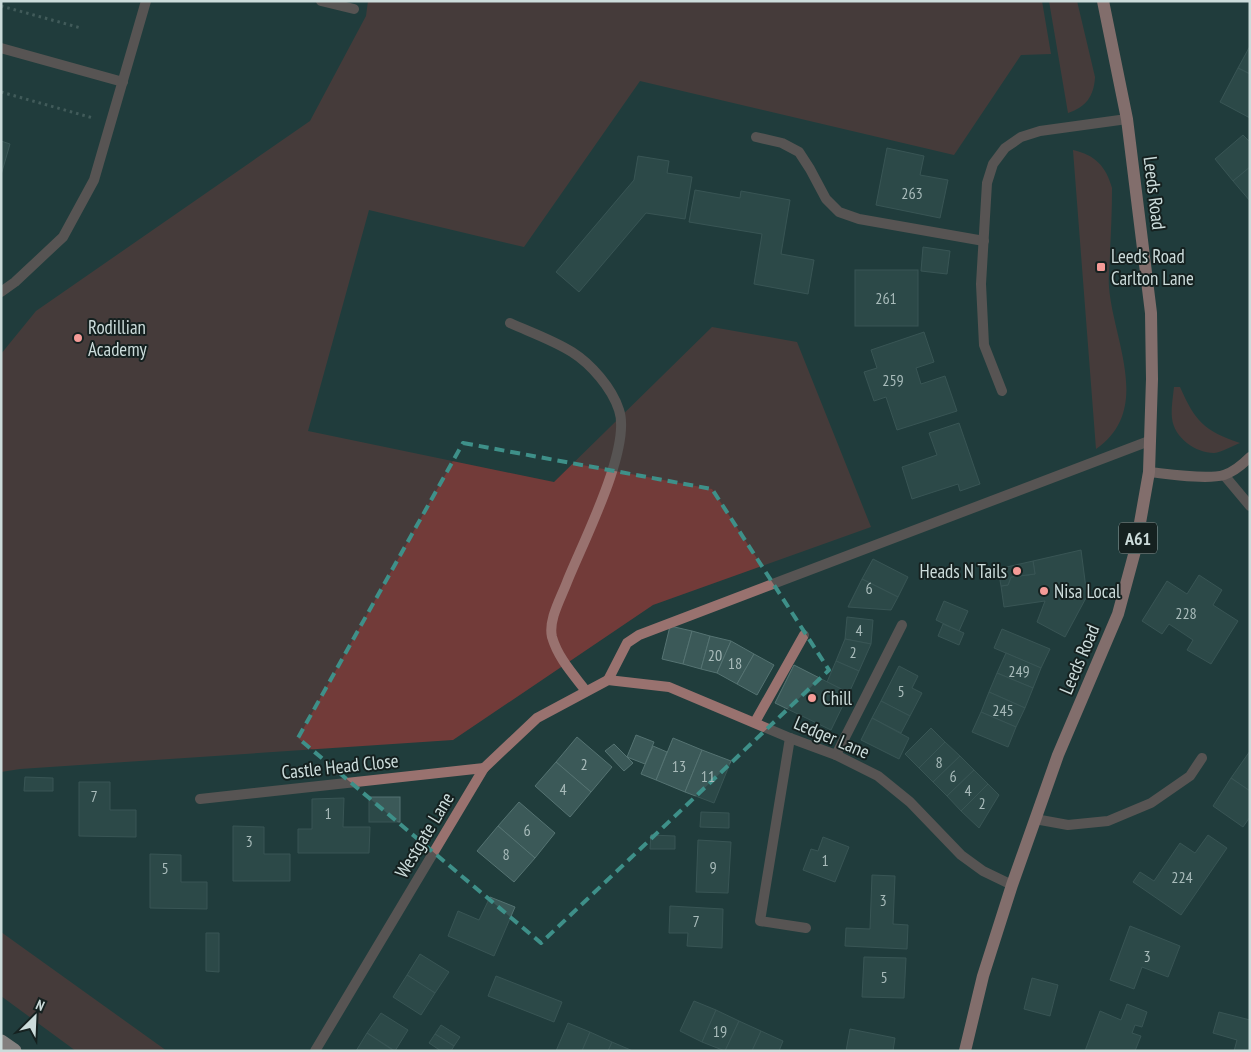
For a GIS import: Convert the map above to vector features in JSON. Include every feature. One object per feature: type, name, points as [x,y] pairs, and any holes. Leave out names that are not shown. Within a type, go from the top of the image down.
[{"type":"highway","points":[[1,1042],[14,1051]]},
{"type":"main road","name":"Leeds Road","points":[[965,1051],[983,976],[1035,819],[1058,756],[1118,614],[1135,552],[1149,472],[1152,379],[1151,313],[1127,119],[1103,1]]},
{"type":"street","points":[[1,292],[63,237],[94,180],[146,1]]},
{"type":"street","points":[[321,1],[354,9]]},
{"type":"street","points":[[1,48],[123,82]]},
{"type":"street","points":[[1002,391],[984,345],[981,284],[987,183],[993,164],[1005,148],[1021,137],[1040,131],[1127,119]]},
{"type":"street","points":[[756,137],[782,143],[799,152],[826,199],[839,212],[859,219],[984,240]]},
{"type":"street","points":[[510,323],[572,352],[596,372],[620,411],[621,436],[612,477],[578,554],[553,619],[552,635],[561,658],[586,691]]},
{"type":"street","points":[[608,680],[627,643],[638,635],[1149,441]]},
{"type":"street","points":[[1149,472],[1197,477],[1224,475],[1242,465],[1250,457]]},
{"type":"street","points":[[1224,475],[1250,506]]},
{"type":"street","points":[[836,755],[902,625]]},
{"type":"street","points":[[755,722],[804,635]]},
{"type":"street","name":"Westgate Lane","points":[[315,1051],[484,768],[537,718],[608,680]]},
{"type":"street","name":"Ledger Lane","points":[[608,680],[669,687],[790,738],[836,755],[878,776],[910,802],[961,855],[983,871],[1012,885]]},
{"type":"street","points":[[790,738],[760,921],[806,928]]},
{"type":"street","points":[[1035,819],[1068,825],[1108,821],[1151,803],[1190,776],[1202,758]]},
{"type":"street","name":"Castle Head Close","points":[[200,799],[484,768]]},
{"type":"path","points":[[1,6],[81,28]]},
{"type":"path","points":[[1,92],[111,123]]},
{"type":"highlighted area","points":[[463,443],[712,489],[829,670],[541,943],[298,738]]},
{"type":"shaded area","points":[[368,1],[1042,1],[1051,54],[1021,55],[954,155],[640,81],[524,247],[369,210],[308,431],[554,482],[712,327],[797,342],[871,527],[653,605],[453,740],[20,769],[1,772],[1,354],[36,311],[310,121],[366,16]]},
{"type":"shaded area","points":[[1049,1],[1077,1],[1095,77],[1093,90],[1088,100],[1080,108],[1068,113]]},
{"type":"shaded area","points":[[1073,150],[1093,158],[1103,168],[1112,188],[1109,287],[1122,351],[1126,395],[1123,415],[1113,433],[1096,449]]},
{"type":"shaded area","points":[[1174,387],[1180,387],[1196,416],[1209,429],[1240,443],[1214,453],[1193,447],[1181,438],[1172,418]]},
{"type":"shaded area","points":[[1,932],[167,1051],[76,1051],[1,996]]},
{"type":"building","points":[[1250,46],[1250,74],[1238,68]]},
{"type":"building","points":[[1238,68],[1250,74],[1250,118],[1220,102]]},
{"type":"building","points":[[1243,135],[1250,142],[1250,167],[1233,181],[1215,159]]},
{"type":"building","points":[[1,141],[10,144],[1,175]]},
{"type":"building","points":[[887,148],[924,156],[920,175],[948,180],[940,218],[876,205]]},
{"type":"building","points":[[638,156],[669,161],[667,173],[692,177],[685,219],[646,213],[579,292],[556,272],[634,180]]},
{"type":"building","points":[[1250,167],[1250,201],[1233,181]]},
{"type":"building","points":[[695,190],[740,198],[741,191],[790,200],[781,254],[814,260],[808,294],[754,284],[762,234],[689,222]]},
{"type":"building","points":[[923,247],[950,251],[947,274],[921,271]]},
{"type":"building","points":[[855,270],[918,270],[918,326],[855,326]]},
{"type":"building","points":[[924,332],[934,362],[916,368],[921,384],[945,376],[957,411],[897,430],[886,397],[874,401],[864,372],[877,368],[871,350]]},
{"type":"building","points":[[959,423],[980,484],[960,491],[958,484],[912,499],[902,467],[937,455],[929,433]]},
{"type":"building","name":"Nisa Local","points":[[1081,550],[1087,596],[1065,637],[1037,622],[1045,601],[1004,607],[1001,586],[1008,585],[1011,577],[1035,574],[1033,561]]},
{"type":"building","points":[[873,559],[908,577],[898,597],[862,579]]},
{"type":"building","name":"Heads N Tails","points":[[1033,561],[1035,574],[1011,577],[1008,585],[1001,586],[998,569]]},
{"type":"building","points":[[1199,575],[1222,590],[1213,605],[1238,621],[1211,664],[1187,650],[1193,640],[1169,624],[1162,634],[1142,621],[1167,581],[1187,594]]},
{"type":"building","points":[[862,579],[898,597],[891,610],[848,607]]},
{"type":"building","points":[[944,601],[968,611],[959,631],[936,620]]},
{"type":"building","points":[[847,617],[873,620],[871,644],[845,639]]},
{"type":"building","points":[[943,624],[964,633],[959,645],[938,636]]},
{"type":"building","points":[[670,626],[692,631],[683,664],[662,659]]},
{"type":"building","points":[[1002,629],[1050,649],[1041,668],[994,648]]},
{"type":"building","points":[[692,631],[710,636],[701,669],[683,664]]},
{"type":"building","points":[[710,636],[731,641],[717,673],[701,669]]},
{"type":"building","points":[[845,639],[871,644],[859,671],[836,661]]},
{"type":"building","points":[[731,641],[754,654],[737,684],[717,673]]},
{"type":"building","points":[[1006,653],[1041,668],[1033,688],[997,673]]},
{"type":"building","points":[[754,654],[774,665],[757,695],[737,684]]},
{"type":"building","points":[[836,661],[859,671],[849,693],[827,682]]},
{"type":"building","name":"Chill","points":[[794,665],[849,693],[831,730],[775,703]]},
{"type":"building","points":[[899,666],[918,676],[912,688],[922,693],[910,716],[881,701]]},
{"type":"building","points":[[997,673],[1033,688],[1025,708],[989,692]]},
{"type":"building","points":[[989,692],[1025,708],[1016,727],[981,712]]},
{"type":"building","points":[[881,701],[910,716],[901,733],[872,718]]},
{"type":"building","points":[[981,712],[1016,727],[1008,747],[972,732]]},
{"type":"building","points":[[872,718],[909,738],[899,759],[861,740]]},
{"type":"building","points":[[931,728],[945,742],[919,768],[905,754]]},
{"type":"building","points":[[636,735],[654,742],[645,764],[627,757]]},
{"type":"building","points":[[577,737],[612,767],[591,792],[556,762]]},
{"type":"building","points":[[673,738],[702,750],[685,792],[656,780]]},
{"type":"building","points":[[945,742],[960,756],[933,782],[919,768]]},
{"type":"building","points":[[614,744],[633,763],[624,771],[605,751]]},
{"type":"building","points":[[653,746],[667,752],[656,780],[641,774]]},
{"type":"building","points":[[702,750],[731,761],[714,803],[685,792]]},
{"type":"building","points":[[1250,751],[1250,791],[1231,778]]},
{"type":"building","points":[[960,756],[974,770],[947,796],[933,782]]},
{"type":"building","points":[[556,762],[591,792],[570,817],[535,786]]},
{"type":"building","points":[[974,770],[988,784],[961,811],[947,796]]},
{"type":"building","points":[[25,777],[53,778],[53,791],[24,791]]},
{"type":"building","points":[[1231,778],[1250,791],[1250,817],[1243,827],[1213,806]]},
{"type":"building","points":[[79,782],[110,782],[110,810],[136,810],[136,837],[79,836]]},
{"type":"building","points":[[988,784],[999,795],[979,828],[961,811]]},
{"type":"building","points":[[369,797],[400,797],[400,822],[369,822]]},
{"type":"building","points":[[344,798],[343,827],[370,827],[369,853],[298,853],[298,829],[312,829],[312,799]]},
{"type":"building","points":[[519,802],[555,833],[535,858],[498,826]]},
{"type":"building","points":[[701,812],[729,813],[729,828],[700,827]]},
{"type":"building","points":[[233,826],[264,827],[264,854],[290,854],[290,881],[233,881]]},
{"type":"building","points":[[498,826],[535,858],[514,882],[477,851]]},
{"type":"building","points":[[651,835],[675,836],[675,849],[650,849]]},
{"type":"building","points":[[1208,835],[1227,848],[1181,915],[1133,882],[1140,872],[1154,881],[1180,843],[1195,853]]},
{"type":"building","points":[[823,837],[849,847],[835,882],[803,870],[811,849],[818,851]]},
{"type":"building","points":[[698,840],[731,842],[728,893],[696,892]]},
{"type":"building","points":[[150,854],[181,855],[181,882],[207,882],[207,909],[150,908]]},
{"type":"building","points":[[872,875],[895,876],[893,924],[908,925],[907,949],[845,946],[846,928],[870,929]]},
{"type":"building","points":[[490,897],[515,907],[494,956],[448,936],[458,911],[479,920]]},
{"type":"building","points":[[670,906],[723,909],[722,948],[687,946],[688,933],[669,933]]},
{"type":"building","points":[[1130,926],[1180,946],[1168,977],[1142,967],[1134,989],[1110,980]]},
{"type":"building","points":[[206,933],[219,933],[219,972],[206,971]]},
{"type":"building","points":[[420,954],[449,972],[435,993],[407,975]]},
{"type":"building","points":[[864,957],[906,958],[904,998],[862,997]]},
{"type":"building","points":[[407,975],[435,993],[421,1015],[393,997]]},
{"type":"building","points":[[496,976],[562,1002],[554,1022],[488,996]]},
{"type":"building","points":[[1032,978],[1058,985],[1050,1016],[1024,1009]]},
{"type":"building","points":[[694,1001],[716,1010],[702,1042],[680,1031]]},
{"type":"building","points":[[1127,1004],[1147,1012],[1142,1027],[1135,1025],[1132,1033],[1141,1036],[1135,1051],[1085,1051],[1100,1011],[1121,1020]]},
{"type":"building","points":[[716,1010],[739,1021],[725,1051],[702,1042]]},
{"type":"building","points":[[1219,1012],[1250,1020],[1250,1051],[1234,1051],[1237,1040],[1213,1033]]},
{"type":"building","points":[[381,1013],[408,1030],[395,1051],[367,1033]]},
{"type":"building","points":[[739,1021],[761,1031],[752,1051],[725,1051]]},
{"type":"building","points":[[568,1023],[590,1032],[582,1051],[556,1051]]},
{"type":"building","points":[[441,1025],[460,1037],[454,1046],[435,1034]]},
{"type":"building","points":[[850,1029],[895,1038],[893,1051],[846,1051]]},
{"type":"building","points":[[761,1031],[783,1041],[779,1051],[752,1051]]},
{"type":"building","points":[[590,1032],[612,1042],[608,1051],[582,1051]]},
{"type":"building","points":[[367,1033],[394,1051],[356,1051]]},
{"type":"building","points":[[435,1034],[454,1046],[451,1051],[441,1051],[429,1043]]},
{"type":"building","points":[[612,1042],[633,1051],[608,1051]]},
{"type":"place","name":"Leeds Road Carlton Lane","points":[[1101,267]]},
{"type":"place","name":"Rodillian Academy","points":[[78,338]]},
{"type":"place","name":"Heads N Tails","points":[[1017,571]]},
{"type":"place","name":"Nisa Local","points":[[1044,591]]},
{"type":"place","name":"Chill","points":[[812,698]]}]
